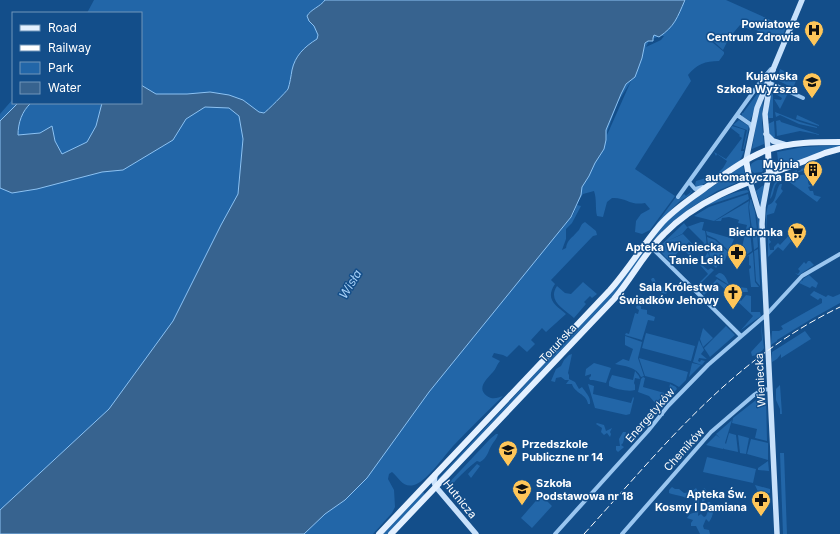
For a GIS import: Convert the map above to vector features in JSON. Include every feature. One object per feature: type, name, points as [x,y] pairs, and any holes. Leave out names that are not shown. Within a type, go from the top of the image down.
[{"type":"main road","name":"Toruńska","points":[[379,534],[610,290],[626,271],[658,226],[670,215],[683,204],[746,160],[768,150],[812,142],[840,142]]},
{"type":"main road","name":"Toruńska","points":[[390,534],[614,299],[652,247],[676,223],[695,208],[716,196],[825,153],[840,149]]},
{"type":"main road","points":[[768,150],[770,174]]},
{"type":"main road","points":[[746,160],[750,182]]},
{"type":"street","points":[[768,150],[765,106],[769,83],[802,0]]},
{"type":"street","points":[[678,197],[771,69],[772,73]]},
{"type":"street","points":[[769,83],[803,98]]},
{"type":"street","points":[[746,160],[757,108],[769,83]]},
{"type":"street","points":[[737,115],[750,124],[752,129]]},
{"type":"street","points":[[766,134],[773,141],[789,145]]},
{"type":"street","name":"Wieniecka","points":[[770,174],[763,208],[762,224],[776,534]]},
{"type":"street","points":[[683,204],[693,194],[694,188],[689,182]]},
{"type":"street","name":"Wieniecka","points":[[750,182],[762,224]]},
{"type":"street","name":"Toruńska","points":[[694,188],[698,189],[708,186]]},
{"type":"street","points":[[652,247],[740,336]]},
{"type":"street","name":"Energetyków","points":[[555,534],[662,414],[708,365],[766,315],[802,276],[840,254]]},
{"type":"street","name":"Chemików","points":[[622,534],[711,432],[754,395],[762,390],[770,389]]},
{"type":"street","points":[[656,411],[662,414]]},
{"type":"street","name":"Hutnicza","points":[[435,475],[434,482],[436,487],[476,534]]},
{"type":"green space","points":[[94,0],[685,0],[684,4],[686,0],[726,0],[786,27],[781,41],[752,28],[751,30],[740,25],[729,38],[723,50],[713,41],[712,42],[724,52],[719,61],[702,64],[688,75],[691,81],[635,169],[675,196],[650,230],[642,234],[635,232],[636,221],[641,214],[650,209],[645,203],[640,204],[612,198],[607,202],[603,217],[597,216],[594,191],[583,194],[560,230],[573,215],[577,205],[581,206],[572,223],[566,229],[566,239],[562,250],[566,248],[569,241],[585,222],[596,231],[597,235],[593,236],[551,280],[555,284],[552,289],[551,298],[555,305],[566,314],[546,332],[542,328],[531,340],[535,344],[527,352],[519,345],[507,357],[494,353],[492,357],[500,361],[482,387],[482,390],[491,398],[503,396],[471,427],[429,474],[419,483],[410,486],[404,484],[392,472],[389,474],[388,479],[394,490],[395,507],[392,513],[373,534],[0,534],[0,114],[12,100],[12,104],[142,104],[142,12],[88,12]],"holes":[[[659,36],[664,36],[661,40],[646,47],[649,41]],[[631,81],[607,135],[618,102]]]},
{"type":"green space","points":[[780,69],[784,71],[783,75],[796,81],[793,88],[777,80]]},
{"type":"green space","points":[[766,77],[767,78],[750,121],[742,116],[742,113],[762,87],[760,85]]},
{"type":"green space","points":[[772,87],[773,118],[769,118],[767,117]]},
{"type":"green space","points":[[775,87],[788,93],[780,109],[774,99],[781,100],[782,98],[774,93]]},
{"type":"green space","points":[[763,101],[762,122],[764,144],[752,149],[758,113]]},
{"type":"green space","points":[[775,112],[817,128],[799,124],[780,115],[776,117]]},
{"type":"green space","points":[[797,115],[819,125],[819,126],[796,119]]},
{"type":"green space","points":[[739,120],[749,126],[744,149],[747,130],[733,125]]},
{"type":"green space","points":[[780,120],[781,122],[821,135],[800,131],[777,136],[776,121]]},
{"type":"green space","points":[[774,121],[775,137],[773,138],[769,134],[768,124]]},
{"type":"green space","points":[[732,126],[745,130],[741,151],[744,151],[740,161],[697,187],[695,185],[696,181],[716,175],[727,161],[717,154],[716,156],[714,152],[726,159],[742,138],[731,128]]},
{"type":"green space","points":[[840,145],[840,147],[779,168],[777,152],[803,147]]},
{"type":"green space","points":[[763,160],[766,166],[762,172],[754,173],[751,170],[751,165],[753,162]]},
{"type":"green space","points":[[743,165],[746,179],[717,191],[689,209],[652,241],[659,229],[678,211]]},
{"type":"green space","points":[[806,167],[806,170],[790,175],[779,181],[775,186],[770,199],[775,183],[781,177],[797,170],[797,172]]},
{"type":"green space","points":[[801,175],[808,177],[809,185],[811,186],[808,187],[810,191],[813,191],[814,195],[821,197],[817,202],[788,181],[785,182]]},
{"type":"green space","points":[[780,184],[782,184],[781,189],[783,191],[775,202],[777,204],[774,213],[767,215],[767,232],[766,214],[768,205],[773,202]]},
{"type":"green space","points":[[765,185],[761,206],[756,191]]},
{"type":"green space","points":[[690,190],[692,191],[690,194],[676,205],[646,239],[676,197],[679,199],[684,194],[686,196],[691,192]]},
{"type":"green space","points":[[747,190],[749,192],[706,206],[726,196]]},
{"type":"green space","points":[[748,194],[749,199],[714,221],[694,216],[709,207]]},
{"type":"green space","points":[[751,199],[755,212],[757,230],[752,229],[749,207]]},
{"type":"green space","points":[[749,201],[748,208],[750,229],[746,229],[747,225],[738,223],[739,220],[729,217],[722,218],[721,221],[715,221]]},
{"type":"green space","points":[[757,215],[759,222],[763,291],[762,291]]},
{"type":"green space","points":[[704,222],[702,230],[705,231],[708,252],[703,246],[701,247],[704,243],[688,227],[682,234],[667,241],[683,234],[700,252],[689,242],[684,247],[692,255],[691,257],[682,248],[670,261],[665,257],[659,249],[661,246],[659,247],[684,223],[687,227]]},
{"type":"green space","points":[[746,230],[750,231],[752,251],[743,257],[743,254],[739,256],[732,255],[731,253],[735,246],[739,244],[742,247]]},
{"type":"green space","points":[[752,230],[757,231],[758,247],[754,250]]},
{"type":"green space","points":[[706,231],[734,239],[729,251],[716,239],[707,235]]},
{"type":"green space","points":[[793,231],[797,234],[783,251],[778,247],[768,257],[768,236],[771,237],[769,239],[771,242],[769,244],[770,250],[774,250],[774,247],[778,243],[780,245]]},
{"type":"green space","points":[[707,237],[715,240],[728,252],[725,260],[718,266],[717,265],[716,268],[705,257],[708,252],[710,258]]},
{"type":"green space","points":[[758,249],[760,286],[756,281],[754,251]]},
{"type":"green space","points":[[645,250],[619,289],[436,482],[615,287]]},
{"type":"green space","points":[[753,252],[755,282],[759,287],[751,287],[749,269],[751,266],[749,265],[749,256],[746,257]]},
{"type":"green space","points":[[808,261],[814,265],[799,275],[795,273],[798,274],[800,271],[798,269],[804,262],[806,264]]},
{"type":"green space","points":[[701,264],[708,270],[711,268],[714,270],[700,284],[699,283],[708,274],[700,265]]},
{"type":"green space","points":[[719,273],[724,275],[729,285],[715,276]]},
{"type":"green space","points":[[809,275],[818,283],[816,288],[812,286],[810,288],[799,283]]},
{"type":"green space","points":[[654,278],[657,285],[663,287],[667,292],[666,294],[650,287],[654,284],[651,280]]},
{"type":"green space","points":[[717,279],[729,286],[747,288],[748,292],[742,292],[736,287],[731,293],[741,301],[746,295],[751,296],[751,312],[760,312],[761,316],[741,330],[753,316],[717,282],[704,295],[701,291],[701,289],[705,292]]},
{"type":"green space","points":[[583,282],[597,294],[592,298],[590,296],[584,302],[586,304],[574,318],[555,300],[554,291],[557,286],[565,293],[571,294]]},
{"type":"green space","points":[[814,291],[826,297],[828,295],[833,297],[840,294],[840,303],[813,318],[771,345],[772,331],[779,331],[783,329],[781,326],[822,303],[822,299],[820,298],[818,300],[810,295]]},
{"type":"green space","points":[[637,305],[641,306],[641,309],[647,310],[647,314],[655,317],[654,321],[648,320],[642,340],[625,335],[626,333],[629,334],[635,313],[638,314],[639,310],[636,308]]},
{"type":"green space","points":[[761,323],[764,348],[759,353],[752,356],[751,352],[762,340]]},
{"type":"green space","points":[[726,326],[735,335],[710,357],[704,348]]},
{"type":"green space","points":[[703,328],[713,338],[703,347],[700,339]]},
{"type":"green space","points":[[805,331],[811,339],[781,358],[781,354],[772,362],[772,352]]},
{"type":"green space","points":[[646,333],[695,346],[691,361],[642,348]]},
{"type":"green space","points":[[625,336],[642,342],[638,358],[644,376],[641,377],[637,371],[633,369],[615,364],[623,359],[629,361],[633,349],[625,345]]},
{"type":"green space","points":[[699,340],[704,350],[701,354],[707,359],[699,358],[698,361],[700,362],[701,360],[705,361],[702,365],[693,362]]},
{"type":"green space","points":[[572,354],[568,373],[569,379],[575,382],[579,389],[582,387],[589,397],[590,404],[588,404],[585,398],[575,390],[572,384],[566,384],[569,380],[565,380],[561,377],[556,378],[555,382],[551,381],[556,369],[561,366],[569,355]]},
{"type":"green space","points":[[639,358],[688,372],[686,380],[679,387],[672,383],[645,376]]},
{"type":"green space","points":[[594,363],[611,368],[606,383],[590,380],[589,378],[591,374],[585,376],[586,369]]},
{"type":"green space","points":[[692,363],[701,365],[689,377]]},
{"type":"green space","points":[[635,371],[640,379],[635,378],[635,390],[622,390],[609,386],[612,375],[633,380]]},
{"type":"green space","points":[[643,377],[645,378],[643,387],[668,394],[670,384],[677,389],[665,401],[660,399],[657,402],[660,406],[657,409],[657,405],[649,396],[638,392],[641,379]]},
{"type":"green space","points":[[588,384],[594,386],[593,394],[631,403],[633,397],[630,414],[626,415],[595,408]]},
{"type":"green space","points":[[780,385],[782,414],[780,414],[780,409],[776,400],[776,389]]},
{"type":"green space","points":[[763,396],[766,398],[767,441],[755,438],[757,429],[732,423],[733,418]]},
{"type":"green space","points":[[732,420],[725,443],[726,444],[729,433],[736,435],[738,452],[706,445],[716,435],[720,438],[716,434]]},
{"type":"green space","points":[[596,424],[604,425],[606,431],[612,428],[610,437],[607,433],[604,435],[601,432],[602,428]]},
{"type":"green space","points":[[623,432],[626,432],[621,445],[624,447],[618,452],[616,450],[616,446],[620,446],[619,439]]},
{"type":"green space","points":[[496,434],[498,434],[497,437],[485,458],[480,462],[477,461],[472,464],[446,491],[445,487]]},
{"type":"green space","points":[[738,435],[749,438],[746,454],[740,453]]},
{"type":"green space","points":[[751,439],[768,443],[768,460],[747,454]]},
{"type":"green space","points":[[780,453],[784,453],[787,534],[783,534]]},
{"type":"green space","points":[[707,457],[756,469],[753,483],[703,472]]},
{"type":"green space","points":[[768,461],[769,471],[758,470],[758,468]]},
{"type":"green space","points":[[477,464],[480,466],[471,478],[468,474]]},
{"type":"green space","points":[[755,485],[770,489],[770,493],[759,494]]},
{"type":"green space","points":[[672,487],[679,489],[684,493],[691,492],[696,488],[699,493],[698,516],[701,514],[704,517],[706,516],[708,511],[707,503],[710,502],[713,515],[709,522],[706,519],[703,526],[704,529],[709,530],[710,534],[700,534],[696,526],[691,526],[693,520],[687,518],[690,514],[697,511],[693,505],[696,496],[692,495],[686,498],[669,493],[669,490]]},
{"type":"green space","points":[[704,488],[710,494],[709,496],[705,493],[707,496],[704,498],[705,500],[702,503],[702,496]]},
{"type":"green space","points":[[423,492],[425,494],[388,534],[383,534]]},
{"type":"green space","points":[[553,493],[557,495],[560,493],[569,496],[568,498],[559,497],[556,499],[552,495]]},
{"type":"green space","points":[[541,495],[552,506],[532,528],[521,518]]},
{"type":"water","name":"Wisła","points":[[325,0],[685,0],[677,17],[669,29],[659,37],[654,35],[653,41],[648,41],[645,43],[642,58],[635,77],[626,84],[621,94],[606,130],[604,149],[582,187],[581,195],[571,217],[429,392],[367,478],[345,500],[325,514],[304,534],[0,534],[0,510],[109,409],[173,321],[238,194],[243,139],[239,116],[229,108],[205,107],[186,119],[173,140],[123,170],[102,172],[37,189],[12,193],[0,188],[0,121],[17,104],[30,104],[21,118],[18,135],[40,133],[52,126],[55,141],[62,154],[87,142],[96,126],[102,104],[142,104],[142,86],[156,94],[210,92],[229,95],[243,100],[259,112],[264,113],[288,89],[295,60],[308,45],[317,39],[318,35],[307,16]]},
{"type":"railway","points":[[584,534],[671,438],[701,407],[732,379],[766,352],[801,328],[840,307]]},
{"type":"place","name":"Powiatowe Centrum Zdrowia","points":[[814,47]]},
{"type":"place","name":"Kujawska Szkoła Wyższa","points":[[812,99]]},
{"type":"place","name":"Myjnia automatyczna BP","points":[[813,187]]},
{"type":"place","name":"Biedronka","points":[[797,249]]},
{"type":"place","name":"Apteka Wieniecka Tanie Leki","points":[[737,270]]},
{"type":"place","name":"Sala Królestwa Świadków Jehowy","points":[[733,310]]},
{"type":"place","name":"Przedszkole Publiczne nr 14","points":[[508,467]]},
{"type":"place","name":"Szkoła Podstawowa nr 18","points":[[522,506]]},
{"type":"place","name":"Apteka Św. Kosmy I Damiana","points":[[761,517]]}]
